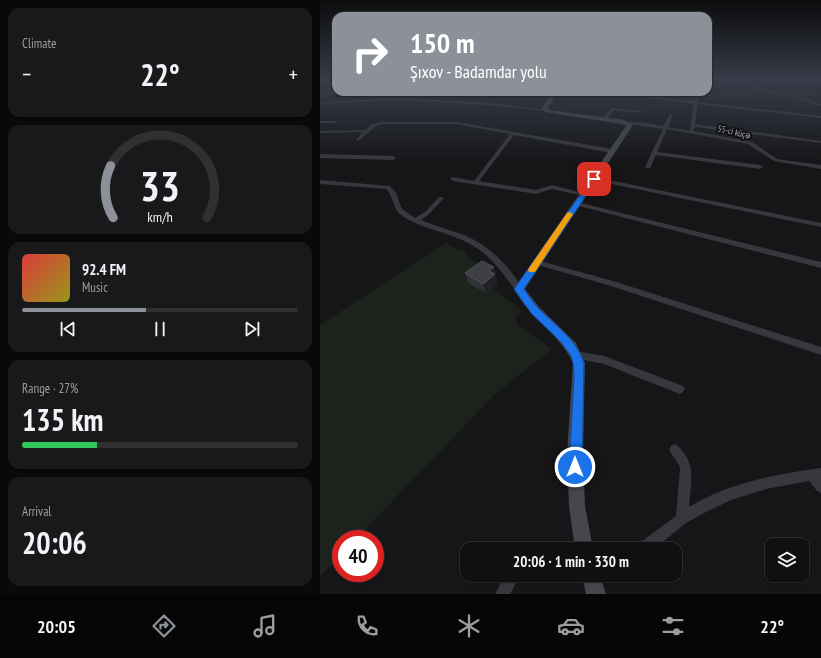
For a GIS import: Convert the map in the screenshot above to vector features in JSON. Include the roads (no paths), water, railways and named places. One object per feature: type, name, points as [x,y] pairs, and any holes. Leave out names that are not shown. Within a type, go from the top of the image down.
[{"type":"street","name":"55-ci küçə","points":[[523,108],[666,127],[746,142],[776,160],[821,168]]},
{"type":"street","points":[[691,132],[696,108]]},
{"type":"street","points":[[752,108],[821,115]]},
{"type":"street","points":[[604,119],[613,109],[642,112]]},
{"type":"street","points":[[648,167],[671,115]]},
{"type":"street","points":[[320,122],[335,122]]},
{"type":"street","points":[[358,140],[374,125],[381,122],[456,123],[612,151]]},
{"type":"street","points":[[519,289],[630,125],[628,123]]},
{"type":"street","points":[[693,125],[821,142]]},
{"type":"street","points":[[320,132],[367,131]]},
{"type":"street","points":[[476,182],[514,133]]},
{"type":"street","points":[[654,153],[760,167]]},
{"type":"street","points":[[320,156],[393,158]]},
{"type":"street","points":[[453,179],[536,192],[552,187],[580,199],[821,265]]},
{"type":"street","points":[[594,179],[821,225]]},
{"type":"street","points":[[320,182],[388,187],[393,192],[396,207],[404,214],[481,246],[496,259],[535,310],[565,339],[576,355],[579,363],[575,455],[578,506],[582,542]]},
{"type":"street","points":[[416,220],[427,213],[442,198]]},
{"type":"street","points":[[537,262],[610,283],[821,351]]},
{"type":"street","points":[[576,355],[604,360],[680,389]]},
{"type":"street","points":[[675,450],[684,462],[686,469],[682,519]]},
{"type":"street","points":[[653,542],[682,519],[724,498],[760,484],[816,475],[821,487]]},
{"type":"street","points":[[502,594],[509,582]]},
{"type":"street","points":[[593,582],[596,594]]}]
